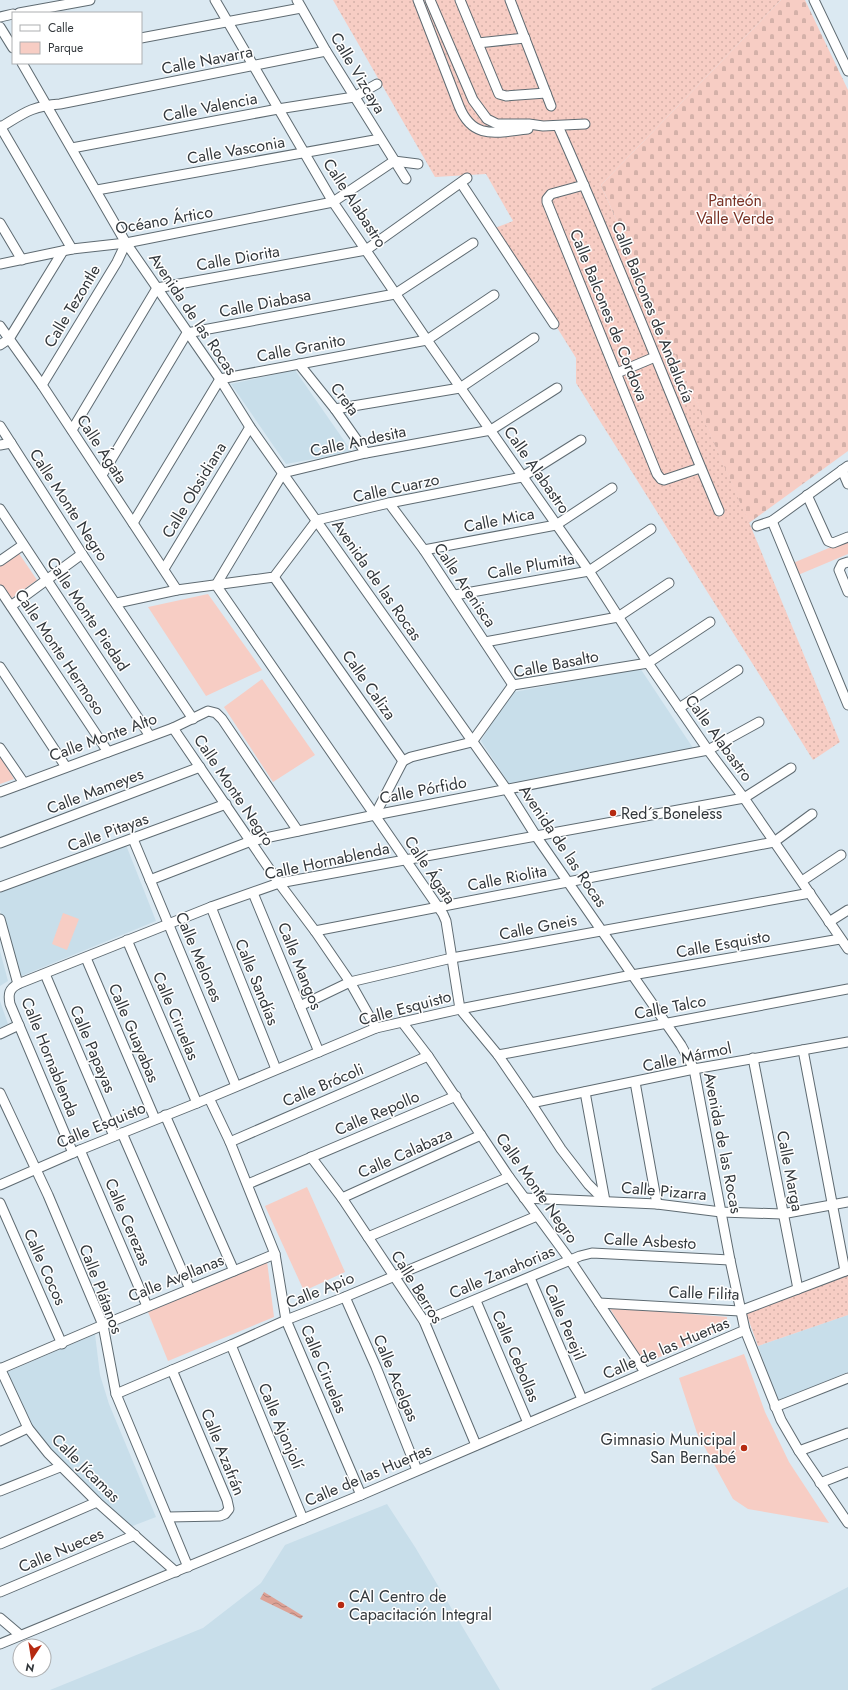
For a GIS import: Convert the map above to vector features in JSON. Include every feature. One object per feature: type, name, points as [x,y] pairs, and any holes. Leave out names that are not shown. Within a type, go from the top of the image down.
[{"type":"street","points":[[24,12],[90,0]]},
{"type":"street","name":"Calle Alabastro","points":[[215,0],[333,202],[460,388],[589,571],[648,663],[679,708],[744,798],[848,949]]},
{"type":"street","points":[[418,0],[463,116],[470,125],[476,129],[492,132],[529,129],[543,126]]},
{"type":"street","points":[[430,0],[473,100],[486,120],[497,124],[529,124],[543,126],[585,124]]},
{"type":"street","points":[[460,0],[497,90],[502,96],[546,93]]},
{"type":"street","points":[[510,0],[552,106]]},
{"type":"street","points":[[814,0],[848,71]]},
{"type":"street","points":[[142,38],[227,22],[299,4]]},
{"type":"street","name":"Calle Vizcaya","points":[[299,4],[354,97],[406,179]]},
{"type":"street","points":[[0,17],[12,14]]},
{"type":"street","points":[[0,27],[12,46]]},
{"type":"street","points":[[478,43],[525,38]]},
{"type":"street","name":"Calle Navarra","points":[[0,127],[30,109],[46,105],[60,104],[326,51]]},
{"type":"street","name":"Avenida de las Rocas","points":[[23,64],[97,190],[126,243],[220,379],[250,427],[507,790],[536,836],[666,1023],[694,1069],[730,1260],[745,1330],[775,1407],[799,1452],[848,1523]]},
{"type":"street","points":[[354,97],[377,84]]},
{"type":"street","name":"Calle Valencia","points":[[72,148],[278,109],[354,97]]},
{"type":"street","name":"Calle Balcones de Andalucía","points":[[558,126],[624,278],[718,511]]},
{"type":"street","points":[[0,127],[68,250],[9,339],[0,345]]},
{"type":"street","name":"Calle Vasconia","points":[[97,190],[380,139]]},
{"type":"street","points":[[333,202],[394,162],[418,164]]},
{"type":"street","name":"Calle Diorita","points":[[157,288],[366,250],[464,181],[554,324]]},
{"type":"street","name":"Calle Balcones de Cordova","points":[[584,185],[551,194],[547,199],[547,202],[657,474],[661,479],[668,479],[700,468]]},
{"type":"street","name":"Océano Ártico","points":[[0,264],[68,250],[126,243],[333,202]]},
{"type":"street","points":[[0,223],[22,260]]},
{"type":"street","name":"Calle Tezontle","points":[[42,385],[117,262],[126,243]]},
{"type":"street","name":"Calle Diabasa","points":[[187,333],[395,294],[474,243]]},
{"type":"street","points":[[72,430],[157,288]]},
{"type":"street","name":"Calle Granito","points":[[220,379],[427,340],[494,295]]},
{"type":"street","name":"Calle Ágata","points":[[0,326],[42,385],[177,590]]},
{"type":"street","points":[[102,475],[187,333]]},
{"type":"street","points":[[335,409],[460,388],[534,338]]},
{"type":"street","points":[[617,373],[655,357]]},
{"type":"street","name":"Creta","points":[[299,364],[335,409],[366,453]]},
{"type":"street","points":[[133,523],[220,379]]},
{"type":"street","name":"Calle Andesita","points":[[283,473],[366,453],[491,430],[557,388]]},
{"type":"street","name":"Calle Monte Negro","points":[[0,426],[82,554],[117,603],[194,719]]},
{"type":"street","name":"Calle Obsidiana","points":[[164,569],[250,427]]},
{"type":"street","name":"Calle Cuarzo","points":[[317,520],[522,477],[581,440]]},
{"type":"street","points":[[0,445],[11,443]]},
{"type":"street","points":[[757,526],[772,521],[845,468],[848,484]]},
{"type":"street","points":[[216,585],[283,473]]},
{"type":"street","points":[[556,525],[612,488]]},
{"type":"street","points":[[807,495],[830,543],[848,537]]},
{"type":"street","name":"Calle Arenisca","points":[[389,504],[424,550],[455,595],[512,685]]},
{"type":"street","name":"Calle Monte Piedad","points":[[0,509],[150,736]]},
{"type":"street","points":[[117,603],[177,590],[274,577],[317,520]]},
{"type":"street","points":[[772,521],[848,705]]},
{"type":"street","name":"Calle Mica","points":[[424,550],[556,525]]},
{"type":"street","points":[[589,571],[651,529]]},
{"type":"street","points":[[0,561],[24,545]]},
{"type":"street","points":[[6,602],[47,580],[82,554]]},
{"type":"street","points":[[844,564],[839,570],[848,592]]},
{"type":"street","name":"Calle Plumita","points":[[455,595],[589,571]]},
{"type":"street","name":"Calle Caliza","points":[[274,577],[404,760]]},
{"type":"street","points":[[485,642],[618,617],[669,583]]},
{"type":"street","name":"Calle Ágata","points":[[216,585],[375,815],[404,861],[438,907],[446,921],[460,1008],[498,1056],[532,1103],[561,1149],[588,1184],[605,1201]]},
{"type":"street","name":"Calle Monte Hermoso","points":[[0,590],[6,602],[108,752]]},
{"type":"street","points":[[648,663],[710,622]]},
{"type":"street","name":"Calle Basalto","points":[[472,742],[512,685],[648,663]]},
{"type":"street","points":[[0,667],[66,767]]},
{"type":"street","points":[[679,708],[738,670]]},
{"type":"street","name":"Calle Monte Alto","points":[[0,792],[173,728],[208,711],[216,713],[222,718],[298,831]]},
{"type":"street","name":"Calle Pórfido","points":[[150,880],[251,841],[375,815],[708,750],[759,722]]},
{"type":"street","name":"Calle Monte Negro","points":[[173,728],[279,883],[315,931],[350,982],[376,1028]]},
{"type":"street","points":[[375,815],[404,760],[472,742]]},
{"type":"street","points":[[0,748],[24,783]]},
{"type":"street","name":"Calle Mameyes","points":[[0,843],[200,767]]},
{"type":"street","points":[[744,798],[791,768]]},
{"type":"street","name":"Calle Hornablenda","points":[[77,1151],[10,1004],[9,994],[13,987],[18,984],[210,907],[279,883],[744,798]]},
{"type":"street","name":"Calle Pitayas","points":[[0,887],[133,840],[226,804]]},
{"type":"street","points":[[774,842],[812,814]]},
{"type":"street","name":"Calle Melones","points":[[133,840],[236,1086]]},
{"type":"street","name":"Calle Riolita","points":[[315,931],[774,842]]},
{"type":"street","points":[[802,881],[841,855]]},
{"type":"street","name":"Calle Mangos","points":[[253,892],[318,1052]]},
{"type":"street","name":"Calle Gneis","points":[[300,1006],[350,982],[452,958],[810,893]]},
{"type":"street","name":"Calle Sandías","points":[[210,907],[276,1069]]},
{"type":"street","points":[[830,922],[848,910]]},
{"type":"street","points":[[0,920],[1,931],[18,984]]},
{"type":"street","name":"Calle Esquisto","points":[[0,1185],[77,1151],[197,1103],[376,1028],[460,1008],[840,939]]},
{"type":"street","name":"Calle Ciruelas","points":[[128,940],[197,1103]]},
{"type":"street","name":"Calle Guayabas","points":[[86,958],[155,1119]]},
{"type":"street","name":"Calle Papayas","points":[[45,974],[190,1289]]},
{"type":"street","name":"Calle Talco","points":[[498,1056],[848,989]]},
{"type":"street","name":"Calle Monte Negro","points":[[402,1022],[456,1096],[509,1177],[570,1260],[645,1372]]},
{"type":"street","points":[[0,1034],[19,1025]]},
{"type":"street","name":"Calle Mármol","points":[[532,1103],[694,1069],[848,1042]]},
{"type":"street","points":[[803,1050],[846,1271]]},
{"type":"street","name":"Calle Brócoli","points":[[230,1142],[428,1056]]},
{"type":"street","name":"Calle Marga","points":[[753,1058],[782,1214],[798,1289]]},
{"type":"street","points":[[636,1082],[657,1204]]},
{"type":"street","points":[[585,1092],[605,1201]]},
{"type":"street","name":"Calle Plátanos","points":[[0,1093],[103,1325],[116,1394],[188,1567]]},
{"type":"street","name":"Calle Repollo","points":[[311,1157],[456,1096]]},
{"type":"street","name":"Calle Ciruelas","points":[[209,1098],[248,1184],[275,1254],[286,1320],[361,1495]]},
{"type":"street","points":[[166,1115],[234,1271]]},
{"type":"street","name":"Calle Calabaza","points":[[342,1198],[481,1135]]},
{"type":"street","name":"Calle Cerezas","points":[[77,1151],[148,1306]]},
{"type":"street","points":[[248,1184],[311,1157]]},
{"type":"street","name":"Calle Berros","points":[[311,1157],[342,1198],[424,1321],[476,1445]]},
{"type":"street","points":[[368,1236],[509,1177]]},
{"type":"street","name":"Calle Pizarra","points":[[524,1198],[657,1204],[721,1212],[782,1214],[848,1202]]},
{"type":"street","name":"Calle Cocos","points":[[0,1203],[62,1344]]},
{"type":"street","name":"Calle Apio","points":[[116,1394],[286,1320],[345,1297],[537,1216]]},
{"type":"street","name":"Calle Asbesto","points":[[570,1260],[592,1253],[730,1260]]},
{"type":"street","name":"Calle Avellanas","points":[[0,1369],[275,1254]]},
{"type":"street","name":"Calle Zanahorias","points":[[424,1321],[570,1260]]},
{"type":"street","name":"Calle Filita","points":[[599,1303],[740,1311],[846,1271]]},
{"type":"street","name":"Calle Perejil","points":[[530,1278],[582,1399]]},
{"type":"street","name":"Calle Acelgas","points":[[345,1297],[376,1367],[418,1470]]},
{"type":"street","name":"Calle Cebollas","points":[[476,1300],[528,1423]]},
{"type":"street","name":"Calle de las Huertas","points":[[0,1644],[361,1495],[745,1330]]},
{"type":"street","name":"Calle Ajonjolí","points":[[231,1345],[303,1519]]},
{"type":"street","name":"Calle Jícamas","points":[[0,1369],[4,1390],[28,1428],[60,1466],[97,1502],[176,1572]]},
{"type":"street","name":"Calle Azafrán","points":[[168,1517],[220,1516],[225,1514],[229,1509],[228,1500],[172,1370]]},
{"type":"street","points":[[775,1407],[848,1378]]},
{"type":"street","points":[[0,1441],[28,1428]]},
{"type":"street","points":[[799,1452],[848,1433]]},
{"type":"street","points":[[0,1491],[60,1466]]},
{"type":"street","points":[[820,1483],[848,1472]]},
{"type":"street","points":[[0,1544],[97,1502]]},
{"type":"street","name":"Calle Nueces","points":[[0,1592],[135,1535]]},
{"type":"street","points":[[0,1618],[20,1636]]},
{"type":"shaded area","points":[[295,370],[352,452],[286,464],[231,384]]},
{"type":"shaded area","points":[[640,668],[693,748],[510,785],[481,741],[509,693]]},
{"type":"shaded area","points":[[126,845],[156,921],[19,977],[0,910],[0,890]]},
{"type":"shaded area","points":[[0,951],[8,981],[0,986]]},
{"type":"shaded area","points":[[0,1001],[8,1024],[0,1028]]},
{"type":"shaded area","points":[[848,1315],[848,1372],[778,1401],[758,1346]]},
{"type":"shaded area","points":[[95,1334],[100,1375],[109,1404],[156,1517],[130,1527],[65,1467],[30,1427],[3,1374]]},
{"type":"shaded area","name":"CAI Centro de Capacitación Integral","points":[[387,1504],[415,1547],[500,1690],[50,1690],[203,1628],[261,1583],[285,1545]]},
{"type":"shaded area","points":[[848,1587],[848,1690],[651,1689]]},
{"type":"green space","points":[[333,0],[781,0],[601,185],[746,515],[840,742],[813,760],[576,383],[576,358],[495,228],[513,221],[486,174],[435,177]]},
{"type":"green space","name":"Panteón Valle Verde","points":[[781,0],[805,0],[848,90],[848,451],[749,523],[601,185]]},
{"type":"green space","points":[[848,540],[848,554],[798,575],[793,563]]},
{"type":"green space","points":[[18,552],[37,580],[9,600],[0,586],[0,564]]},
{"type":"green space","points":[[208,594],[262,670],[206,696],[148,607]]},
{"type":"green space","points":[[262,679],[315,755],[273,782],[224,707]]},
{"type":"green space","points":[[0,756],[14,779],[0,784]]},
{"type":"green space","points":[[63,913],[79,919],[67,950],[52,944]]},
{"type":"green space","points":[[307,1187],[345,1272],[304,1291],[265,1206]]},
{"type":"green space","points":[[267,1261],[274,1317],[168,1361],[148,1312]]},
{"type":"green space","points":[[848,1275],[848,1315],[758,1346],[746,1313]]},
{"type":"green space","points":[[609,1307],[727,1317],[727,1327],[644,1364]]},
{"type":"green space","name":"Gimnasio Municipal San Bernabé","points":[[744,1354],[765,1412],[789,1462],[829,1523],[748,1509],[733,1499],[697,1433],[679,1378]]},
{"type":"water","points":[[264,1592],[303,1616],[301,1619],[260,1599]]},
{"type":"place","name":"Red´s Boneless","points":[[613,813]]},
{"type":"place","name":"Gimnasio Municipal San Bernabé","points":[[744,1448]]},
{"type":"place","name":"CAI Centro de Capacitación Integral","points":[[341,1605]]}]
